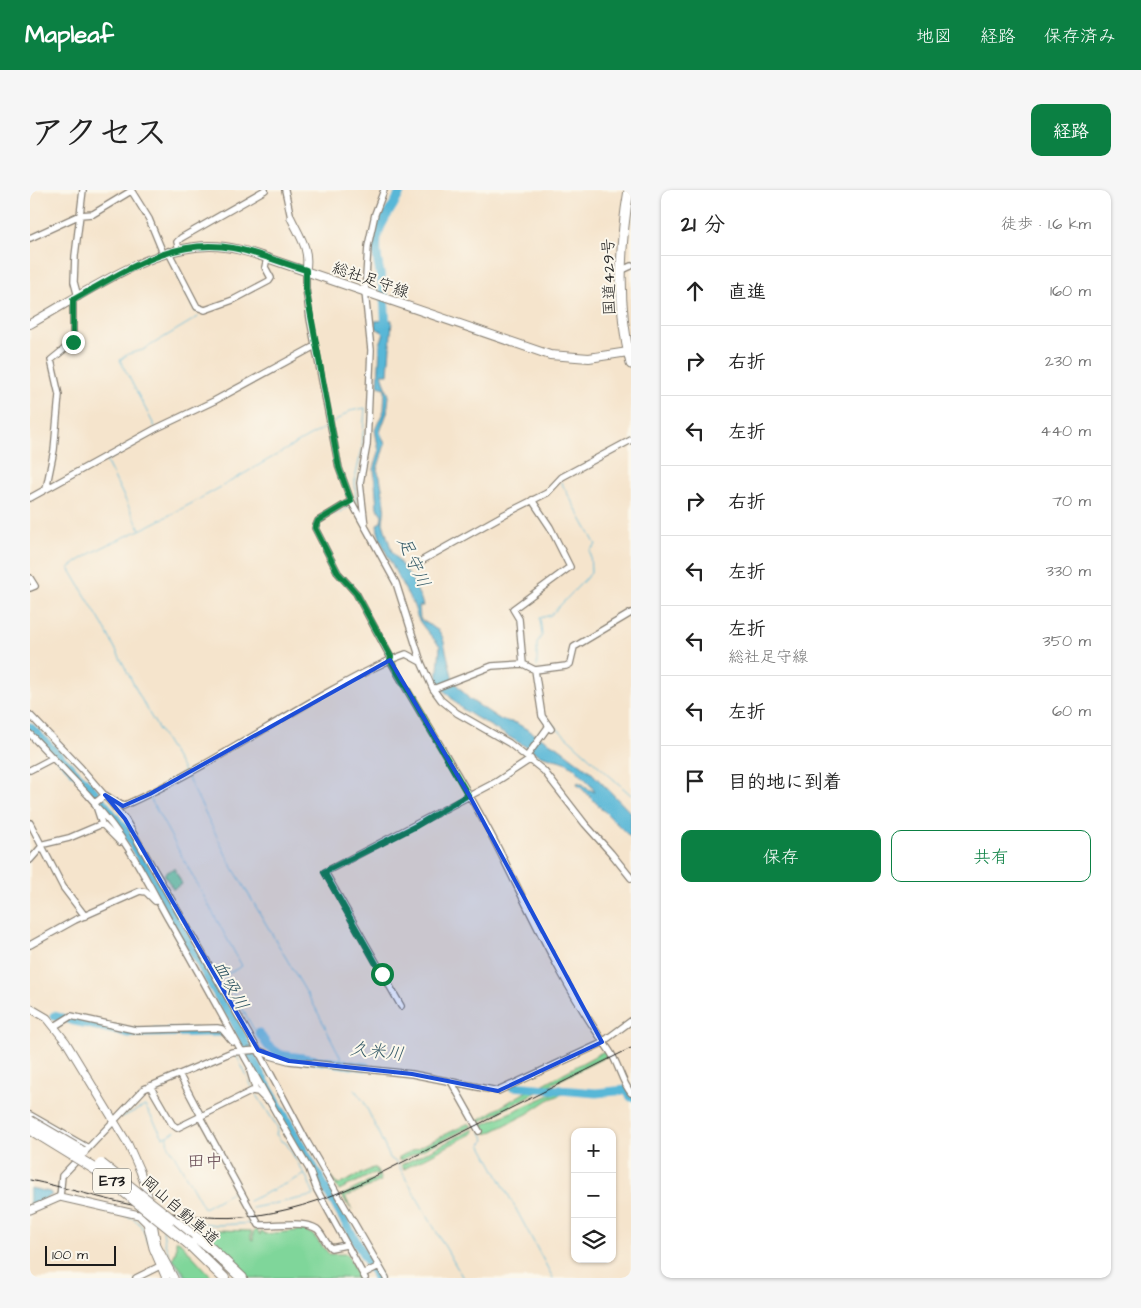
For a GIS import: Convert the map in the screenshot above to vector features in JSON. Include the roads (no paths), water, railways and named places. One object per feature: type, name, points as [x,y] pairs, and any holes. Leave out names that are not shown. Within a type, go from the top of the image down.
[{"type":"highway","name":"国道429号","points":[[629,190],[623,228],[620,272],[622,310],[631,364]]},
{"type":"highway","name":"岡山自動車道","points":[[30,1120],[104,1167],[171,1219],[233,1278]]},
{"type":"highway","name":"岡山自動車道","points":[[30,1128],[100,1172],[193,1240],[224,1278]]},
{"type":"highway","points":[[193,1240],[242,1278]]},
{"type":"main road","name":"総社足守線","points":[[30,324],[141,262],[179,249],[221,246],[306,270],[550,355],[589,358],[628,352]]},
{"type":"street","points":[[46,490],[54,450],[58,404],[58,388],[51,360],[73,342],[76,299],[74,271],[83,190]]},
{"type":"street","points":[[30,238],[80,215],[93,214],[131,190],[149,218],[166,252],[198,307],[205,310],[233,300],[270,281],[271,278],[265,267],[267,258]]},
{"type":"street","points":[[179,249],[178,242],[181,238],[265,190]]},
{"type":"street","points":[[285,190],[291,218],[307,248],[309,258],[306,270],[306,289],[339,468],[351,501],[396,583],[421,662],[434,689],[441,700],[457,713],[529,756],[549,776],[584,824],[611,852],[631,878]]},
{"type":"street","points":[[365,526],[360,483],[367,446],[372,350],[367,292],[368,246],[375,214],[384,190]]},
{"type":"street","points":[[620,272],[631,266]]},
{"type":"street","points":[[30,498],[154,429],[315,346]]},
{"type":"street","points":[[421,561],[547,493],[562,477],[631,440]]},
{"type":"street","points":[[523,664],[519,619],[514,609],[570,567],[554,533],[532,500]]},
{"type":"street","points":[[351,501],[318,521],[315,528],[338,573],[356,593],[392,660],[470,794],[518,892],[602,1042],[611,1053],[623,1076],[625,1086],[631,1093]]},
{"type":"street","points":[[30,578],[34,586],[30,588]]},
{"type":"street","points":[[434,689],[492,666],[523,664],[536,670],[568,665],[574,647],[631,613]]},
{"type":"street","points":[[104,796],[123,806],[250,739],[290,713],[392,660],[406,654],[421,662]]},
{"type":"street","points":[[400,1006],[324,872],[416,826],[470,794],[496,782],[529,756],[548,728],[542,716],[536,670]]},
{"type":"street","points":[[30,715],[124,819],[386,1278]]},
{"type":"street","points":[[30,734],[106,816],[162,908],[243,1051],[309,1169],[346,1244],[364,1275],[378,1267]]},
{"type":"street","points":[[30,770],[53,758]]},
{"type":"street","points":[[95,804],[104,796]]},
{"type":"street","points":[[95,804],[102,824],[125,846]]},
{"type":"street","points":[[30,823],[63,888],[85,916]]},
{"type":"street","points":[[30,860],[42,846],[102,824]]},
{"type":"street","points":[[30,945],[85,916],[140,892],[146,892],[162,908]]},
{"type":"street","points":[[30,1008],[55,1026],[134,1156],[148,1195]]},
{"type":"street","points":[[55,1026],[71,1016],[135,1030],[217,1028],[222,1029],[243,1051]]},
{"type":"street","points":[[60,1197],[61,1179],[136,1096],[150,1086],[226,1054],[257,1050],[289,1061],[412,1074],[488,1090],[502,1090],[518,1080],[602,1042],[631,1021]]},
{"type":"street","points":[[250,1065],[256,1091],[271,1103]]},
{"type":"street","points":[[179,1074],[200,1117],[259,1225],[305,1224],[317,1230],[331,1248],[346,1244]]},
{"type":"street","points":[[452,1083],[479,1131]]},
{"type":"street","points":[[150,1086],[174,1127],[256,1091]]},
{"type":"street","points":[[30,1115],[88,1148]]},
{"type":"street","points":[[30,1134],[75,1162]]},
{"type":"street","points":[[30,1210],[60,1197],[132,1212],[144,1218],[160,1266],[166,1278]]},
{"type":"street","points":[[152,1217],[157,1246],[174,1278]]},
{"type":"street","points":[[136,1278],[160,1266]]},
{"type":"water","points":[[392,320],[388,374],[382,374],[389,396],[387,413],[380,432],[385,444],[377,470],[385,505],[383,523],[392,552],[411,578],[421,599],[423,606],[419,606],[420,619],[439,631],[443,638],[453,680],[469,699],[501,720],[516,723],[561,749],[591,772],[631,813],[631,838],[577,784],[578,782],[582,785],[582,783],[584,787],[595,792],[573,767],[565,762],[540,755],[475,717],[461,708],[437,683],[440,646],[419,620],[413,604],[381,542],[377,524],[381,522],[382,515],[377,508],[374,469],[379,451],[375,430],[384,410],[385,388],[378,386],[380,344],[384,333],[376,328],[375,321]]},
{"type":"water","points":[[30,1188],[50,1192],[52,1195],[30,1207]]},
{"type":"waterway","name":"足守川","points":[[386,330],[384,293],[377,257],[377,238],[381,225],[401,190]]},
{"type":"waterway","points":[[177,275],[196,312]]},
{"type":"waterway","points":[[155,427],[120,360],[128,354],[143,350],[198,317]]},
{"type":"waterway","points":[[333,423],[350,411],[365,408],[362,448],[355,479],[356,503]]},
{"type":"waterway","points":[[185,773],[147,710],[104,627],[69,568],[101,548],[149,526],[326,427]]},
{"type":"waterway","points":[[140,529],[106,461],[149,436]]},
{"type":"waterway","points":[[537,667],[537,643],[542,635],[540,618],[551,615],[591,573],[590,550],[596,545],[561,482]]},
{"type":"waterway","points":[[334,515],[350,506]]},
{"type":"waterway","points":[[386,643],[394,657]]},
{"type":"waterway","points":[[549,721],[631,795]]},
{"type":"waterway","name":"血吸川","points":[[30,727],[94,791],[124,829],[223,1005],[233,1019],[261,1075],[377,1278]]},
{"type":"waterway","points":[[163,784],[184,772]]},
{"type":"waterway","points":[[187,776],[229,861],[316,1009],[344,1064]]},
{"type":"waterway","points":[[150,798],[242,966],[224,976],[253,1028],[262,1039]]},
{"type":"waterway","name":"久米川","points":[[54,1016],[62,1018]]},
{"type":"waterway","name":"久米川","points":[[70,1020],[128,1033],[221,1032]]},
{"type":"waterway","name":"久米川","points":[[259,1033],[268,1046],[281,1055],[366,1067]]},
{"type":"waterway","points":[[236,1054],[252,1087]]},
{"type":"waterway","name":"久米川","points":[[512,1086],[596,1093],[626,1090],[631,1097]]},
{"type":"waterway","points":[[355,1090],[364,1102],[390,1158],[397,1163],[463,1278]]},
{"type":"waterway","points":[[257,1095],[278,1128],[276,1134],[281,1141],[286,1143],[308,1180],[314,1195]]},
{"type":"waterway","points":[[122,1117],[145,1106],[163,1137],[175,1131]]},
{"type":"waterway","points":[[105,1113],[108,1118]]},
{"type":"waterway","points":[[481,1132],[485,1140],[481,1144],[553,1278]]},
{"type":"waterway","points":[[168,1136],[167,1142],[204,1208],[238,1189]]},
{"type":"waterway","points":[[249,1201],[304,1175]]},
{"type":"waterway","points":[[252,1208],[312,1196]]},
{"type":"waterway","points":[[123,1215],[140,1224],[147,1242]]},
{"type":"waterway","points":[[180,1220],[217,1225],[256,1223]]},
{"type":"waterway","points":[[163,1230],[165,1245],[170,1257],[187,1278]]},
{"type":"railway","points":[[30,1180],[136,1206],[189,1215],[243,1217],[273,1213],[317,1201],[359,1184],[631,1048]]},
{"type":"district","name":"田中","points":[[205,1161]]}]
